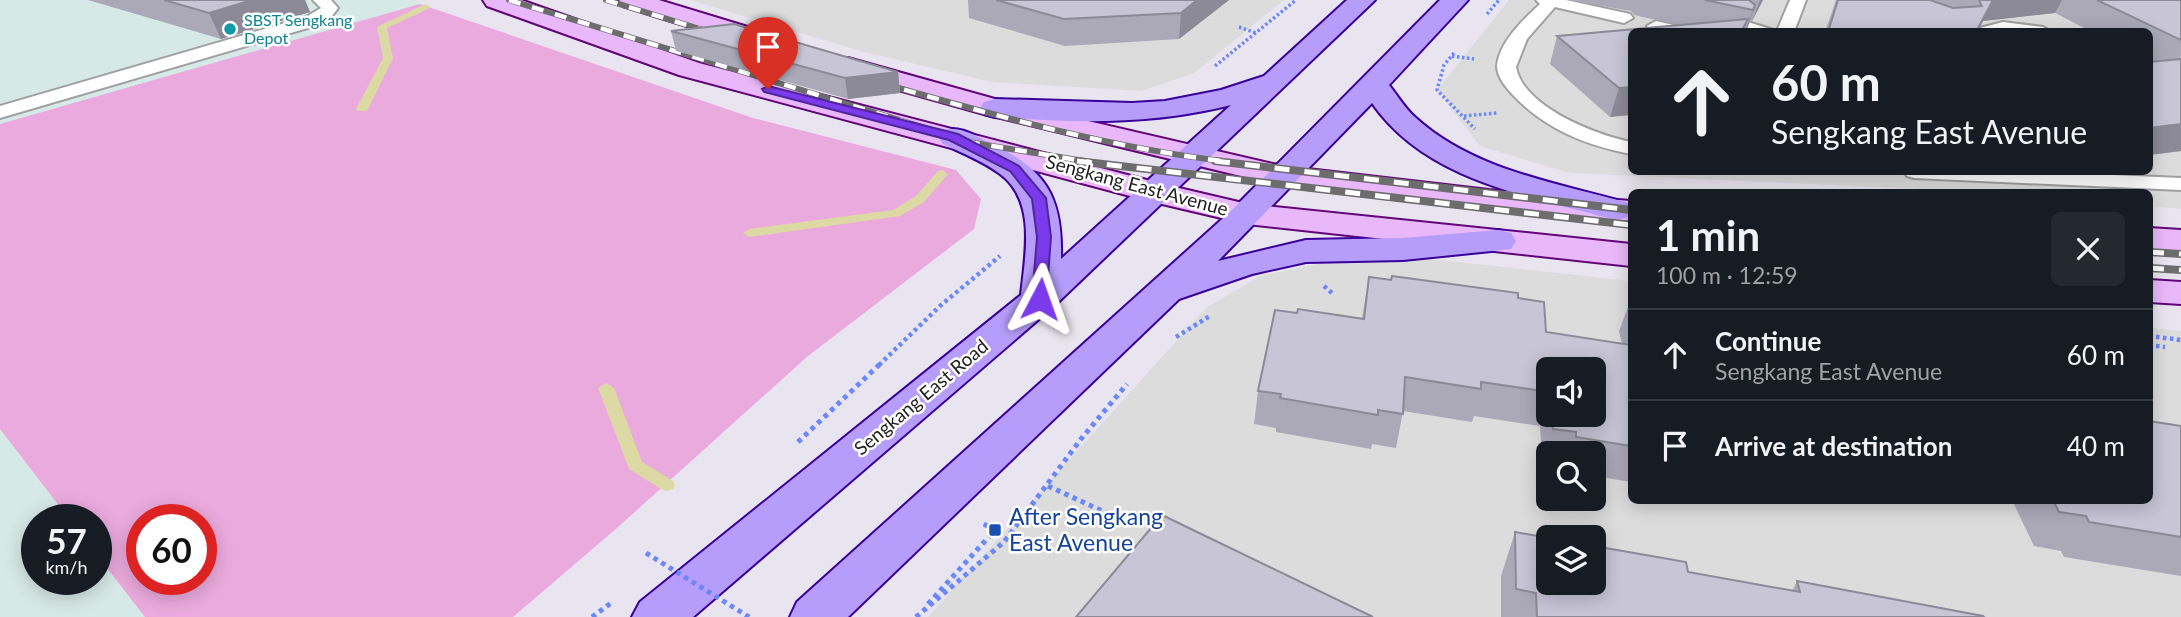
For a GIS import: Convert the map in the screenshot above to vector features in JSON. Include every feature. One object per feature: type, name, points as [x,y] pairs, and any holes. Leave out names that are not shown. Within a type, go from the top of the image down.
[{"type":"main road","name":"Sengkang East Avenue","points":[[496,0],[689,69],[954,137],[1157,193],[1247,214],[1628,255]]},
{"type":"main road","points":[[632,0],[785,47]]},
{"type":"main road","name":"Sengkang East Road","points":[[658,617],[1040,299],[1362,0]]},
{"type":"main road","points":[[815,617],[1247,214],[1455,0]]},
{"type":"main road","name":"Sengkang East Avenue","points":[[823,59],[995,108],[1199,154],[1282,176],[1489,200],[1623,211]]},
{"type":"main road","points":[[995,108],[1079,114],[1156,112],[1227,99],[1281,77]]},
{"type":"main road","points":[[1373,84],[1405,126],[1445,153],[1511,181],[1623,211]]},
{"type":"main road","points":[[954,137],[1014,169],[1039,196],[1044,237],[1040,299]]},
{"type":"main road","points":[[2153,239],[2181,241]]},
{"type":"main road","points":[[1163,293],[1242,265],[1306,251],[1403,249],[1498,241]]},
{"type":"main road","points":[[2153,291],[2181,293]]},
{"type":"lane","points":[[0,112],[313,21],[322,17],[330,8],[321,0]]},
{"type":"lane","points":[[1787,28],[1798,0]]},
{"type":"lane","points":[[1624,18],[1547,1],[1512,50],[1506,65],[1512,83],[1550,121],[1578,134],[1628,147]]},
{"type":"lane","points":[[1656,26],[1664,28]]},
{"type":"lane","points":[[1748,27],[1752,28]]},
{"type":"lane","points":[[1981,175],[2181,184]]},
{"type":"path","points":[[1214,67],[1296,0]]},
{"type":"path","points":[[1239,27],[1256,33]]},
{"type":"path","points":[[788,450],[940,306],[999,258],[1004,248]]},
{"type":"path","points":[[1319,282],[1333,294]]},
{"type":"path","points":[[1165,345],[1216,313]]},
{"type":"path","points":[[2153,336],[2181,340]]},
{"type":"path","points":[[2153,346],[2165,347]]},
{"type":"path","points":[[916,617],[1004,542],[1081,439],[1130,381]]},
{"type":"path","points":[[1048,486],[1109,514]]},
{"type":"path","points":[[916,617],[995,530]]},
{"type":"path","points":[[646,553],[749,617]]},
{"type":"path","points":[[654,570],[665,562]]},
{"type":"path","points":[[592,617],[613,601]]},
{"type":"shaded area","name":"SBST Sengkang Depot","points":[[0,0],[415,0],[420,4],[0,124]]},
{"type":"shaded area","points":[[690,0],[1284,0],[1194,73],[1142,91],[992,82],[864,52]]},
{"type":"shaded area","points":[[1509,0],[2181,0],[2181,209],[2153,206],[2153,189],[1919,189],[1569,173],[1480,146],[1437,90]]},
{"type":"shaded area","points":[[420,4],[753,118],[956,170],[981,199],[974,229],[808,356],[617,528],[513,617],[145,617],[128,595],[217,595],[217,504],[126,504],[126,593],[112,575],[112,504],[58,504],[0,429],[0,124]]},
{"type":"shaded area","points":[[1350,257],[1429,259],[1628,281],[1628,504],[2153,504],[2153,328],[2181,331],[2181,617],[928,617],[1206,308],[1260,276]]},
{"type":"shaded area","points":[[0,429],[58,504],[21,504],[21,595],[112,595],[112,575],[145,617],[0,617]]},
{"type":"building","points":[[164,0],[252,0],[209,13]]},
{"type":"building","points":[[996,0],[1197,0],[1181,13],[1064,19]]},
{"type":"building","points":[[1705,0],[1749,0],[1755,5],[1753,10]]},
{"type":"building","points":[[1838,0],[1930,0],[1953,8],[1982,6],[1979,0],[1993,0],[1978,28],[1829,28]]},
{"type":"building","points":[[2097,0],[2181,0],[2181,40]]},
{"type":"building","points":[[1748,19],[1743,28],[1647,28]]},
{"type":"building","points":[[734,24],[898,72],[845,78],[671,31]]},
{"type":"building","points":[[1628,30],[1628,87],[1619,88],[1557,36]]},
{"type":"building","points":[[2181,59],[2181,124],[2153,128],[2153,62]]},
{"type":"building","points":[[1392,276],[1518,293],[1518,298],[1544,302],[1546,332],[1628,345],[1628,446],[1576,437],[1576,432],[1553,429],[1606,427],[1606,357],[1536,357],[1536,390],[1481,382],[1481,389],[1405,377],[1403,414],[1378,410],[1378,415],[1280,398],[1281,394],[1258,391],[1275,310],[1297,313],[1298,309],[1364,319],[1369,277],[1391,280]]},
{"type":"building","points":[[2153,422],[2181,426],[2181,537],[2089,522],[2086,516],[2059,512],[2055,504],[2153,504]]},
{"type":"building","points":[[1162,515],[1373,617],[1076,617]]},
{"type":"building","points":[[1515,532],[1536,536],[1536,593],[1516,589]]},
{"type":"building","points":[[1606,548],[1686,562],[1688,572],[1800,592],[1797,581],[1984,617],[1537,617],[1536,595],[1606,595]]},
{"type":"waterway","points":[[362,109],[388,58],[382,27],[425,7]]},
{"type":"waterway","points":[[749,233],[896,213],[920,199],[942,174]]},
{"type":"waterway","points":[[606,388],[635,465],[667,485]]},
{"type":"railway","points":[[509,0],[974,143],[1090,162]]},
{"type":"railway","points":[[606,0],[716,34]]},
{"type":"railway","points":[[881,83],[1098,140],[1230,162]]},
{"type":"railway","points":[[1077,161],[1628,225]]},
{"type":"railway","points":[[1215,161],[1628,210]]},
{"type":"railway","points":[[2153,252],[2181,254]]},
{"type":"railway","points":[[2153,268],[2181,270]]},
{"type":"place","name":"SBST Sengkang Depot","points":[[230,29]]},
{"type":"place","name":"After Sengkang East Avenue","points":[[995,530]]},
{"type":"route","points":[[768,89],[954,137],[1014,169],[1039,196],[1044,237],[1040,299]]}]
